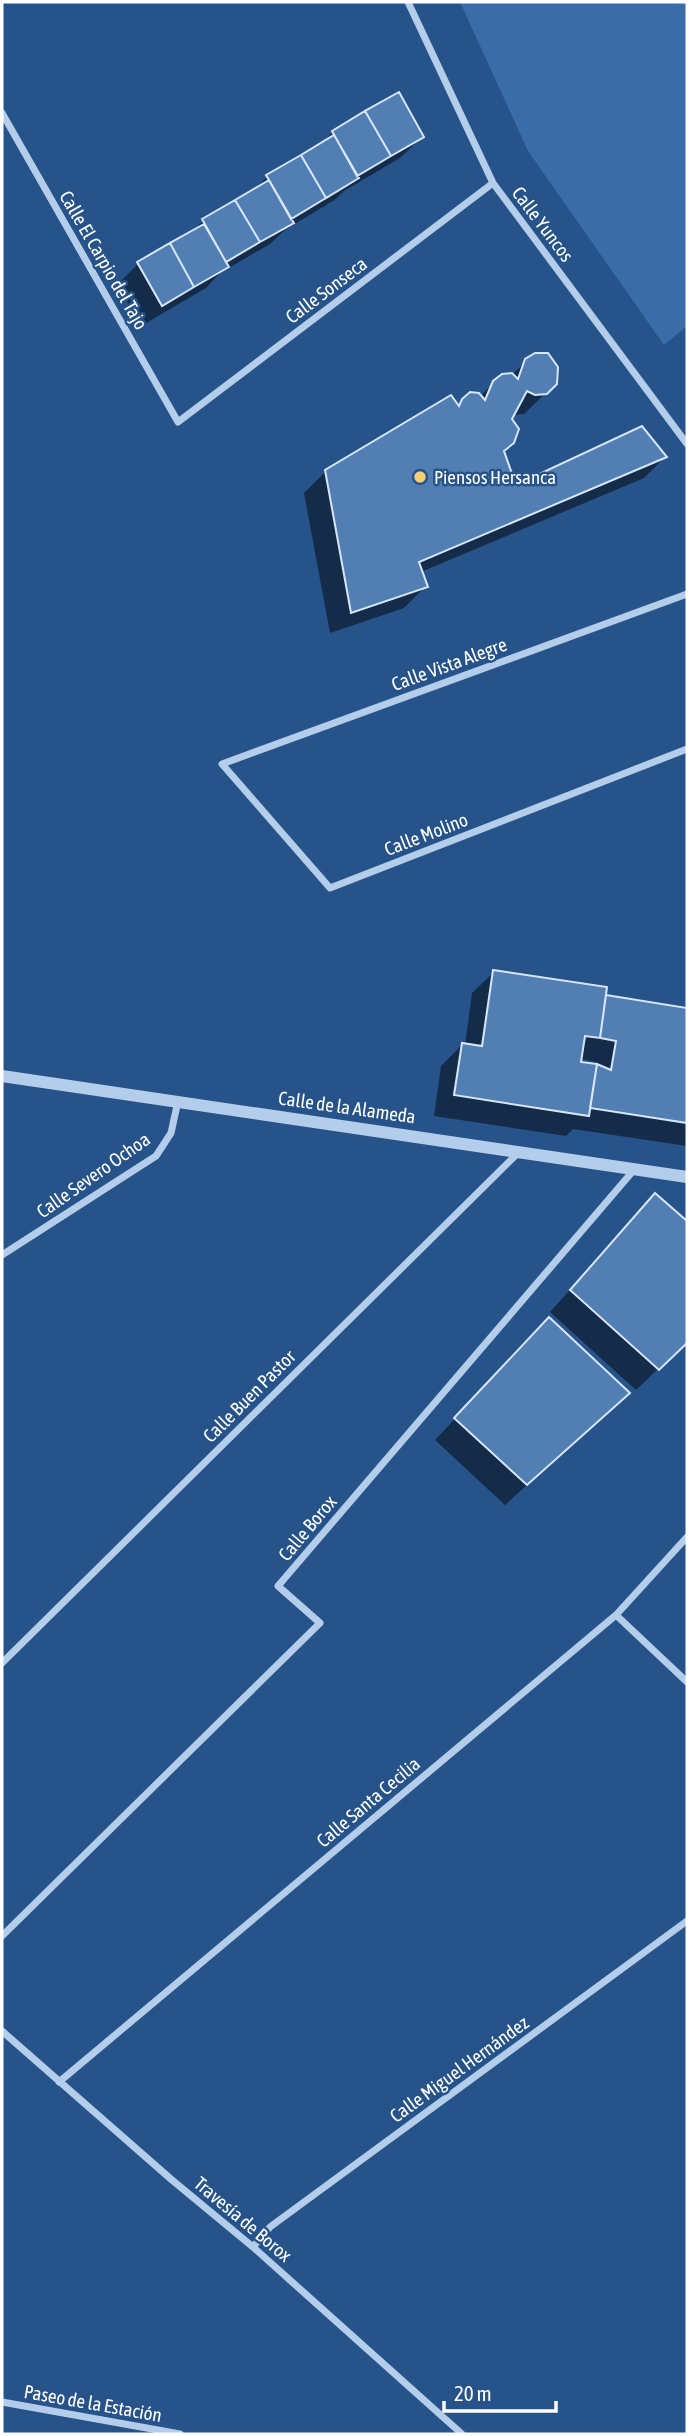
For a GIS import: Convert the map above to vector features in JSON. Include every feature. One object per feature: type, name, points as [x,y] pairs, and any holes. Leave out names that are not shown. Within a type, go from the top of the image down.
[{"type":"street","name":"Calle Yuncos","points":[[408,2],[493,183],[687,444]]},
{"type":"street","name":"Calle El Carpio del Tajo","points":[[2,113],[178,422]]},
{"type":"street","name":"Calle Sonseca","points":[[178,422],[493,183]]},
{"type":"street","name":"Calle Vista Alegre","points":[[222,764],[687,594]]},
{"type":"street","name":"Calle Molino","points":[[222,764],[330,888],[687,749]]},
{"type":"street","name":"Calle de la Alameda","points":[[2,1076],[687,1177]]},
{"type":"street","name":"Calle Severo Ochoa","points":[[2,1255],[156,1156],[171,1132],[178,1101]]},
{"type":"street","name":"Calle Buen Pastor","points":[[2,1663],[519,1152]]},
{"type":"street","name":"Calle Borox","points":[[2,1936],[320,1623],[278,1586],[633,1171]]},
{"type":"street","name":"Calle Santa Cecilia","points":[[59,2082],[616,1615],[687,1537]]},
{"type":"street","points":[[616,1615],[687,1682]]},
{"type":"street","name":"Calle Miguel Hernández","points":[[253,2247],[270,2227],[687,1921]]},
{"type":"street","name":"Travesía de Borox","points":[[2,2031],[253,2247],[462,2434]]},
{"type":"street","name":"Paseo de la Estación","points":[[2,2402],[180,2434]]},
{"type":"shaded area","points":[[460,2],[687,2],[687,326],[664,345],[528,151]]},
{"type":"building","points":[[399,92],[424,137],[391,156],[365,111]]},
{"type":"building","points":[[365,111],[391,156],[357,176],[332,131]]},
{"type":"building","points":[[334,135],[359,178],[326,198],[301,155]]},
{"type":"building","points":[[301,155],[326,198],[291,219],[266,175]]},
{"type":"building","points":[[269,180],[294,223],[260,242],[235,200]]},
{"type":"building","points":[[235,200],[260,242],[226,262],[202,219]]},
{"type":"building","points":[[204,224],[229,267],[194,287],[170,243]]},
{"type":"building","points":[[170,243],[194,287],[162,306],[137,262]]},
{"type":"building","name":"Piensos Hersanca","points":[[535,353],[548,353],[558,367],[557,384],[547,394],[535,395],[527,391],[512,419],[519,429],[514,443],[504,451],[516,485],[642,426],[667,457],[419,562],[428,587],[351,613],[325,470],[451,395],[459,406],[470,392],[479,393],[485,400],[493,381],[502,374],[512,373],[518,379],[525,359]]},
{"type":"building","points":[[493,970],[607,987],[600,1038],[585,1036],[581,1062],[597,1064],[589,1116],[454,1095],[462,1043],[482,1046]]},
{"type":"building","points":[[606,995],[687,1008],[687,1123],[590,1108],[597,1064],[611,1070],[616,1041],[600,1038]]},
{"type":"building","points":[[655,1193],[687,1221],[687,1343],[659,1370],[570,1290]]},
{"type":"building","points":[[549,1317],[630,1393],[527,1485],[454,1418]]},
{"type":"place","name":"Piensos Hersanca","points":[[420,477]]}]
